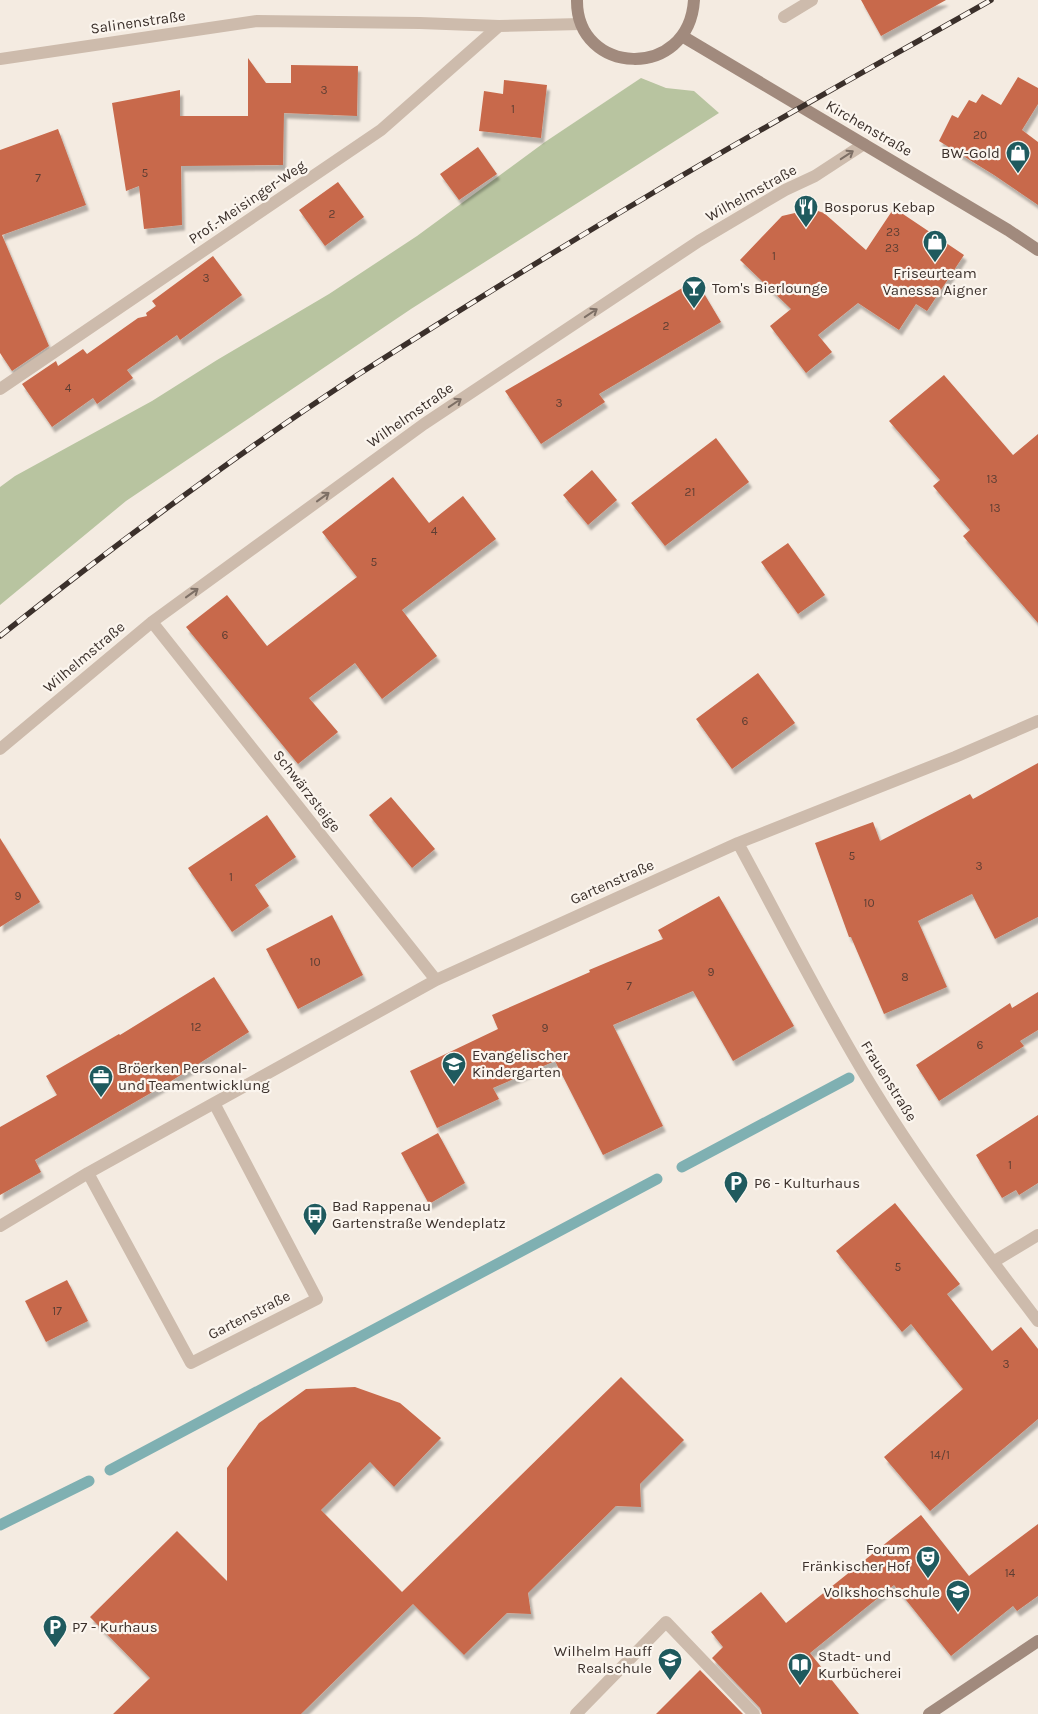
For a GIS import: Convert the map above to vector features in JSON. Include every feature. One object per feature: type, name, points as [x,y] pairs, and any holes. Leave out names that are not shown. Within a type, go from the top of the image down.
[{"type":"street","points":[[577,0],[581,24],[590,38],[602,50],[634,60],[652,57],[668,49],[682,36],[689,26],[693,14],[694,0]]},
{"type":"street","points":[[784,17],[812,0]]},
{"type":"street","name":"Salinenstraße","points":[[0,59],[257,21],[499,26],[581,24]]},
{"type":"street","name":"Prof.-Meisinger-Weg","points":[[0,389],[382,130],[499,26]]},
{"type":"street","name":"Kirchenstraße","points":[[682,36],[1008,230],[1038,250]]},
{"type":"street","name":"Wilhelmstraße","points":[[0,748],[152,622],[432,418],[699,241],[785,190],[815,176],[864,144]]},
{"type":"street","name":"Schwärzsteige","points":[[152,622],[436,980]]},
{"type":"street","name":"Gartenstraße","points":[[0,1226],[88,1172],[436,980],[738,843],[955,757],[1038,721]]},
{"type":"street","name":"Frauenstraße","points":[[738,843],[852,1054],[908,1142],[993,1262],[1038,1321]]},
{"type":"street","name":"Gartenstraße","points":[[88,1172],[192,1363],[317,1299],[214,1103]]},
{"type":"street","points":[[993,1262],[1038,1235]]},
{"type":"street","points":[[576,1714],[666,1622],[754,1714]]},
{"type":"street","points":[[929,1714],[1038,1641]]},
{"type":"green space","points":[[641,78],[666,88],[694,91],[719,113],[411,309],[126,501],[0,605],[0,487],[15,476],[152,401],[329,294],[417,236],[545,142]]},
{"type":"building","points":[[861,0],[946,0],[881,36]]},
{"type":"building","points":[[248,58],[266,83],[291,83],[291,65],[358,66],[357,116],[284,113],[283,165],[181,166],[182,225],[144,229],[139,186],[126,191],[112,103],[180,90],[180,116],[248,116]]},
{"type":"building","points":[[1018,77],[1038,88],[1038,104],[1022,130],[1038,142],[1038,205],[939,141],[952,115],[958,118],[969,100],[976,103],[982,94],[1001,105]]},
{"type":"building","points":[[504,80],[547,85],[541,138],[479,131],[484,91],[503,94]]},
{"type":"building","points":[[58,129],[86,205],[2,235],[49,346],[12,371],[0,353],[0,150]]},
{"type":"building","points":[[478,147],[497,174],[459,200],[440,174]]},
{"type":"building","points":[[338,182],[364,217],[325,246],[299,210]]},
{"type":"building","points":[[894,208],[964,255],[927,311],[916,304],[899,330],[858,303],[818,335],[832,352],[806,373],[770,326],[791,309],[740,260],[782,216],[812,209],[824,213],[866,250]]},
{"type":"building","points":[[213,256],[242,295],[180,340],[177,335],[127,370],[133,378],[97,404],[93,398],[52,427],[22,384],[56,361],[58,366],[83,349],[87,354],[138,318],[147,316],[146,313],[156,306],[152,301]]},
{"type":"building","points":[[696,280],[721,322],[599,394],[605,402],[541,444],[505,391]]},
{"type":"building","points":[[944,375],[1013,455],[1038,434],[1038,623],[963,536],[970,530],[933,486],[940,480],[889,421]]},
{"type":"building","points":[[716,438],[749,482],[665,546],[631,503]]},
{"type":"building","points":[[592,470],[617,500],[588,525],[563,495]]},
{"type":"building","points":[[393,477],[429,523],[463,496],[496,539],[402,610],[437,656],[382,699],[355,663],[309,698],[338,732],[298,764],[186,627],[227,595],[267,646],[357,577],[322,532]]},
{"type":"building","points":[[788,543],[825,595],[798,614],[761,562]]},
{"type":"building","points":[[758,673],[795,723],[732,769],[696,719]]},
{"type":"building","points":[[1038,763],[1038,917],[995,939],[972,894],[918,921],[947,987],[884,1014],[851,937],[849,937],[815,843],[873,822],[880,841],[970,794],[973,799]]},
{"type":"building","points":[[391,797],[435,849],[412,868],[369,815]]},
{"type":"building","points":[[267,815],[296,857],[255,885],[269,906],[232,932],[188,868]]},
{"type":"building","points":[[0,838],[40,902],[0,927]]},
{"type":"building","points":[[719,896],[794,1026],[733,1061],[693,991],[613,1025],[663,1126],[603,1155],[555,1061],[493,1088],[499,1099],[437,1128],[410,1071],[498,1029],[492,1015],[590,972],[589,970],[663,939],[658,930]]},
{"type":"building","points":[[332,915],[363,975],[298,1009],[266,949]]},
{"type":"building","points":[[214,977],[249,1032],[168,1083],[35,1160],[41,1172],[0,1195],[0,1127],[57,1095],[46,1076],[120,1035]]},
{"type":"building","points":[[1038,992],[1038,1030],[1020,1041],[1024,1046],[939,1101],[916,1065],[1010,1003],[1012,1008]]},
{"type":"building","points":[[1038,1115],[1038,1183],[1019,1195],[1016,1190],[1002,1198],[976,1155]]},
{"type":"building","points":[[438,1133],[465,1183],[429,1204],[401,1153]]},
{"type":"building","points":[[895,1203],[960,1284],[947,1294],[992,1351],[1021,1327],[1038,1349],[1038,1419],[930,1511],[884,1457],[963,1389],[911,1324],[902,1332],[836,1251]]},
{"type":"building","points":[[67,1280],[88,1321],[46,1342],[25,1301]]},
{"type":"building","points":[[621,1377],[684,1440],[640,1484],[641,1507],[616,1506],[528,1593],[531,1614],[507,1613],[464,1655],[413,1604],[301,1714],[113,1714],[150,1678],[90,1617],[177,1531],[227,1581],[227,1468],[259,1423],[306,1389],[355,1387],[400,1403],[441,1438],[394,1487],[370,1462],[321,1510],[402,1592]]},
{"type":"building","points":[[921,1515],[969,1576],[1038,1524],[1038,1596],[1017,1611],[1013,1606],[951,1656],[894,1585],[810,1653],[859,1714],[762,1714],[760,1708],[712,1658],[723,1647],[711,1632],[761,1592],[786,1623]]},
{"type":"building","points":[[700,1670],[743,1714],[656,1714]]},
{"type":"waterway","points":[[682,1167],[849,1078]]},
{"type":"waterway","points":[[110,1470],[657,1179]]},
{"type":"waterway","points":[[0,1525],[89,1481]]},
{"type":"railway","points":[[0,636],[176,501],[267,436],[359,374],[541,260],[693,169],[991,0]]},
{"type":"place","name":"BW-Gold","points":[[1018,174]]},
{"type":"place","name":"Bosporus Kebap","points":[[806,228]]},
{"type":"place","name":"Friseurteam Vanessa Aigner","points":[[935,263]]},
{"type":"place","name":"Tom's Bierlounge","points":[[694,309]]},
{"type":"place","name":"Evangelischer Kindergarten","points":[[454,1085]]},
{"type":"place","name":"Bröerken Personal- und Teamentwicklung","points":[[101,1098]]},
{"type":"place","name":"P6 - Kulturhaus","points":[[736,1204]]},
{"type":"place","name":"Bad Rappenau Gartenstraße Wendeplatz","points":[[315,1236]]},
{"type":"place","name":"Forum Fränkischer Hof","points":[[928,1579]]},
{"type":"place","name":"Volkshochschule","points":[[958,1613]]},
{"type":"place","name":"P7 - Kurhaus","points":[[55,1648]]},
{"type":"place","name":"Wilhelm Hauff Realschule","points":[[670,1681]]},
{"type":"place","name":"Stadt- und Kurbücherei","points":[[800,1686]]}]
